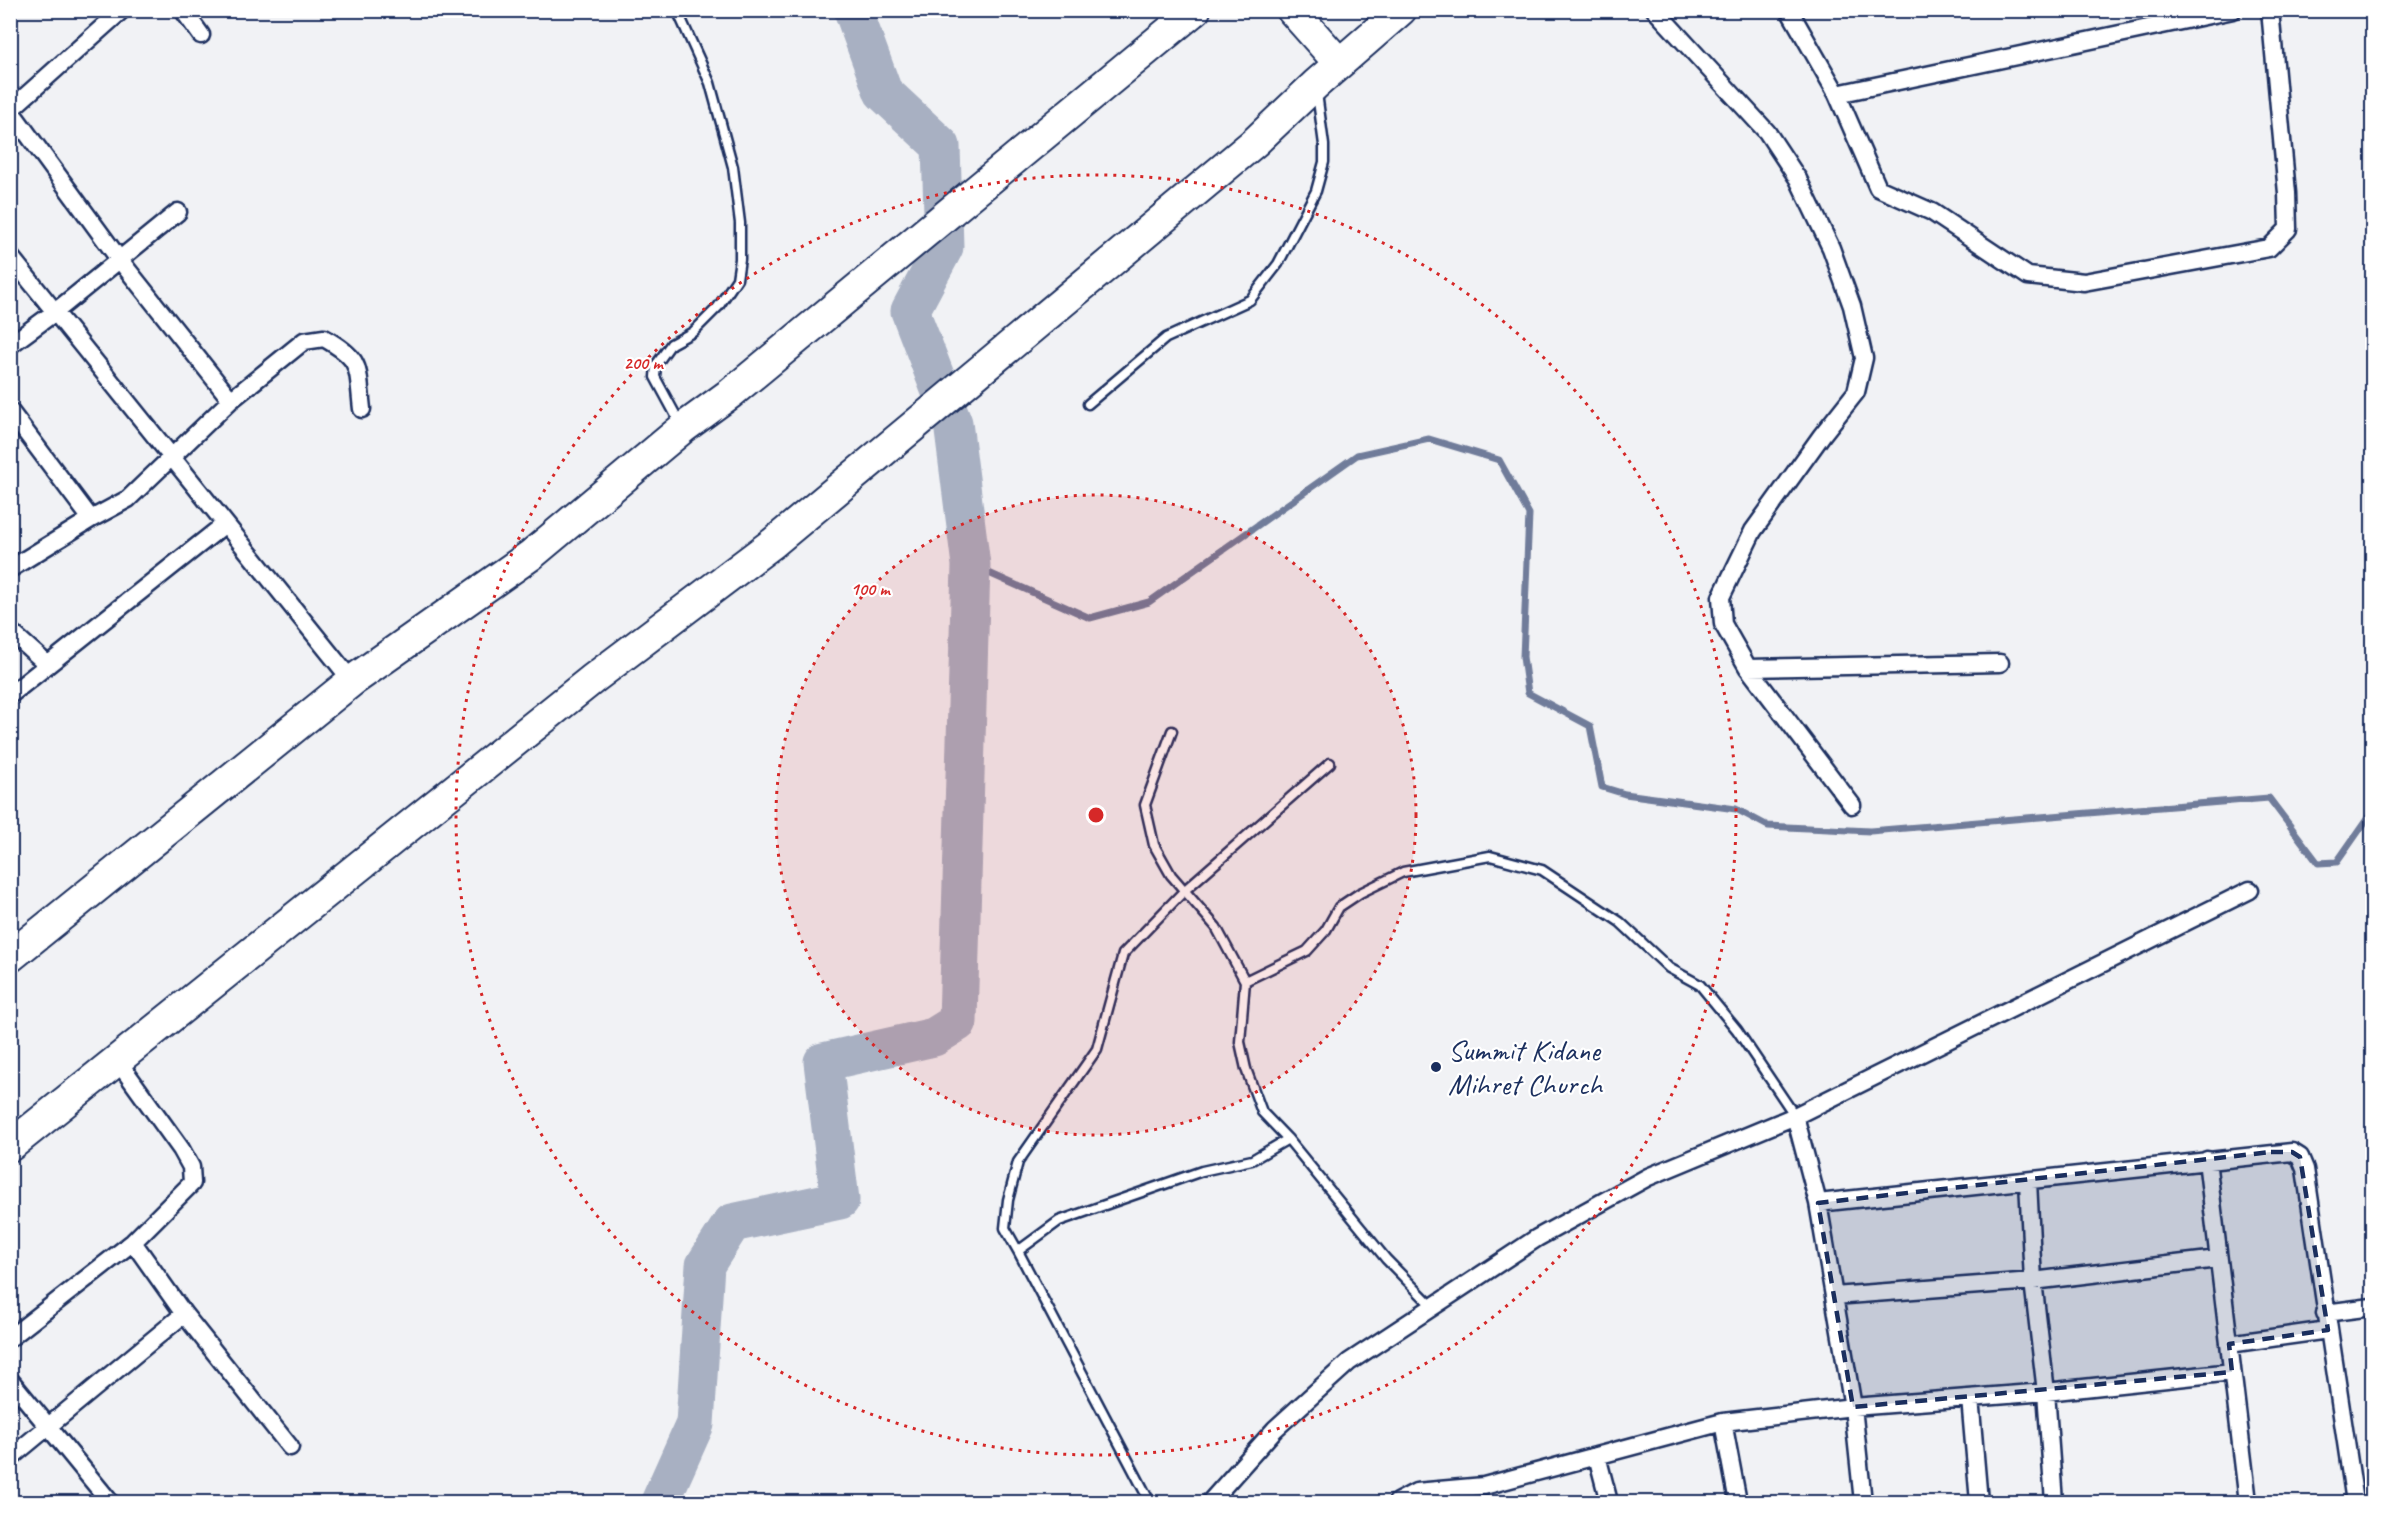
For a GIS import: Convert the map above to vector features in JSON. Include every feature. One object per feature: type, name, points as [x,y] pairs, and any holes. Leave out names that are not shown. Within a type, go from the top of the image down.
[{"type":"highway","points":[[10,957],[352,681],[531,555],[1195,10]]},
{"type":"highway","points":[[1292,10],[1339,63]]},
{"type":"highway","points":[[10,1146],[594,678],[773,543],[1255,142],[1339,63],[1401,10]]},
{"type":"street","points":[[122,10],[10,110],[119,258],[231,400]]},
{"type":"street","points":[[183,10],[201,35]]},
{"type":"street","points":[[1655,10],[1767,132],[1798,179],[1831,248],[1852,306],[1864,358],[1856,392],[1753,531],[1721,597],[1723,624],[1748,668],[1852,805]]},
{"type":"street","points":[[1789,10],[1837,94],[1878,188],[1932,212],[2028,276],[2084,282],[2268,248],[2288,229],[2270,10]]},
{"type":"street","points":[[1837,94],[2233,10]]},
{"type":"street","points":[[10,345],[55,312],[178,212]]},
{"type":"street","points":[[10,256],[352,681]]},
{"type":"street","points":[[10,569],[128,499],[231,400],[304,341],[324,338],[344,349],[356,363],[362,409]]},
{"type":"street","points":[[10,411],[92,519]]},
{"type":"street","points":[[10,694],[225,524]]},
{"type":"street","points":[[10,631],[46,664]]},
{"type":"street","points":[[1748,668],[2000,663]]},
{"type":"street","points":[[1209,1503],[1275,1429],[1349,1362],[1434,1308],[1519,1249],[1602,1201],[1692,1157],[1795,1116],[2250,890]]},
{"type":"street","points":[[10,1338],[133,1242],[192,1183],[191,1167],[181,1149],[117,1060]]},
{"type":"street","points":[[1795,1116],[1818,1203],[1853,1407],[1863,1503]]},
{"type":"street","points":[[1818,1203],[2292,1152],[2300,1157],[2305,1169],[2355,1503]]},
{"type":"street","points":[[2206,1160],[2248,1503]]},
{"type":"street","points":[[2028,1181],[2033,1281],[2046,1392],[2054,1503]]},
{"type":"street","points":[[133,1242],[184,1314],[290,1447]]},
{"type":"street","points":[[1834,1296],[2033,1281],[2218,1259]]},
{"type":"street","points":[[2325,1313],[2373,1307]]},
{"type":"street","points":[[10,1458],[184,1314]]},
{"type":"street","points":[[2229,1344],[2328,1330]]},
{"type":"street","points":[[1397,1503],[1416,1492],[1486,1494],[1597,1456],[1723,1422],[1853,1407],[2046,1392],[2232,1372]]},
{"type":"street","points":[[10,1380],[110,1502]]},
{"type":"street","points":[[1970,1398],[1979,1503]]},
{"type":"street","points":[[1723,1422],[1738,1503]]},
{"type":"street","points":[[1597,1456],[1609,1503]]},
{"type":"lane","points":[[677,10],[710,83],[733,166],[740,241],[737,279],[718,308],[693,332],[671,344],[656,365],[656,377],[683,428]]},
{"type":"lane","points":[[1088,404],[1166,338],[1250,300],[1278,264],[1316,191],[1324,162],[1316,84]]},
{"type":"lane","points":[[1172,731],[1145,805],[1154,845],[1171,875],[1216,927],[1245,981],[1240,1042],[1246,1069],[1262,1112],[1288,1139],[1386,1259],[1434,1308]]},
{"type":"lane","points":[[1150,1503],[1005,1228],[1008,1200],[1018,1162],[1097,1049],[1123,954],[1185,890],[1330,763]]},
{"type":"lane","points":[[1245,981],[1307,951],[1326,930],[1339,906],[1403,872],[1490,856],[1542,870],[1620,922],[1669,968],[1700,985],[1737,1030],[1795,1116]]},
{"type":"lane","points":[[1018,1251],[1059,1221],[1202,1171],[1252,1160],[1288,1139]]},
{"type":"highlighted area","points":[[2271,1152],[2292,1152],[2300,1157],[2328,1330],[2229,1344],[2232,1372],[1853,1407],[1818,1203]]},
{"type":"waterway","points":[[660,1502],[695,1424],[705,1265],[732,1223],[840,1200],[823,1062],[934,1037],[958,1022],[971,565],[953,423],[910,311],[944,247],[941,146],[883,92],[853,10]]},
{"type":"waterway","points":[[971,565],[1090,618],[1149,602],[1357,455],[1429,439],[1499,460],[1529,514],[1523,657],[1528,693],[1590,726],[1602,787],[1625,794],[1736,809],[1768,826],[1870,831],[2269,798],[2318,863],[2337,862],[2372,812]]},
{"type":"place","name":"Summit Kidane Mihret Church","points":[[1436,1067]]}]
